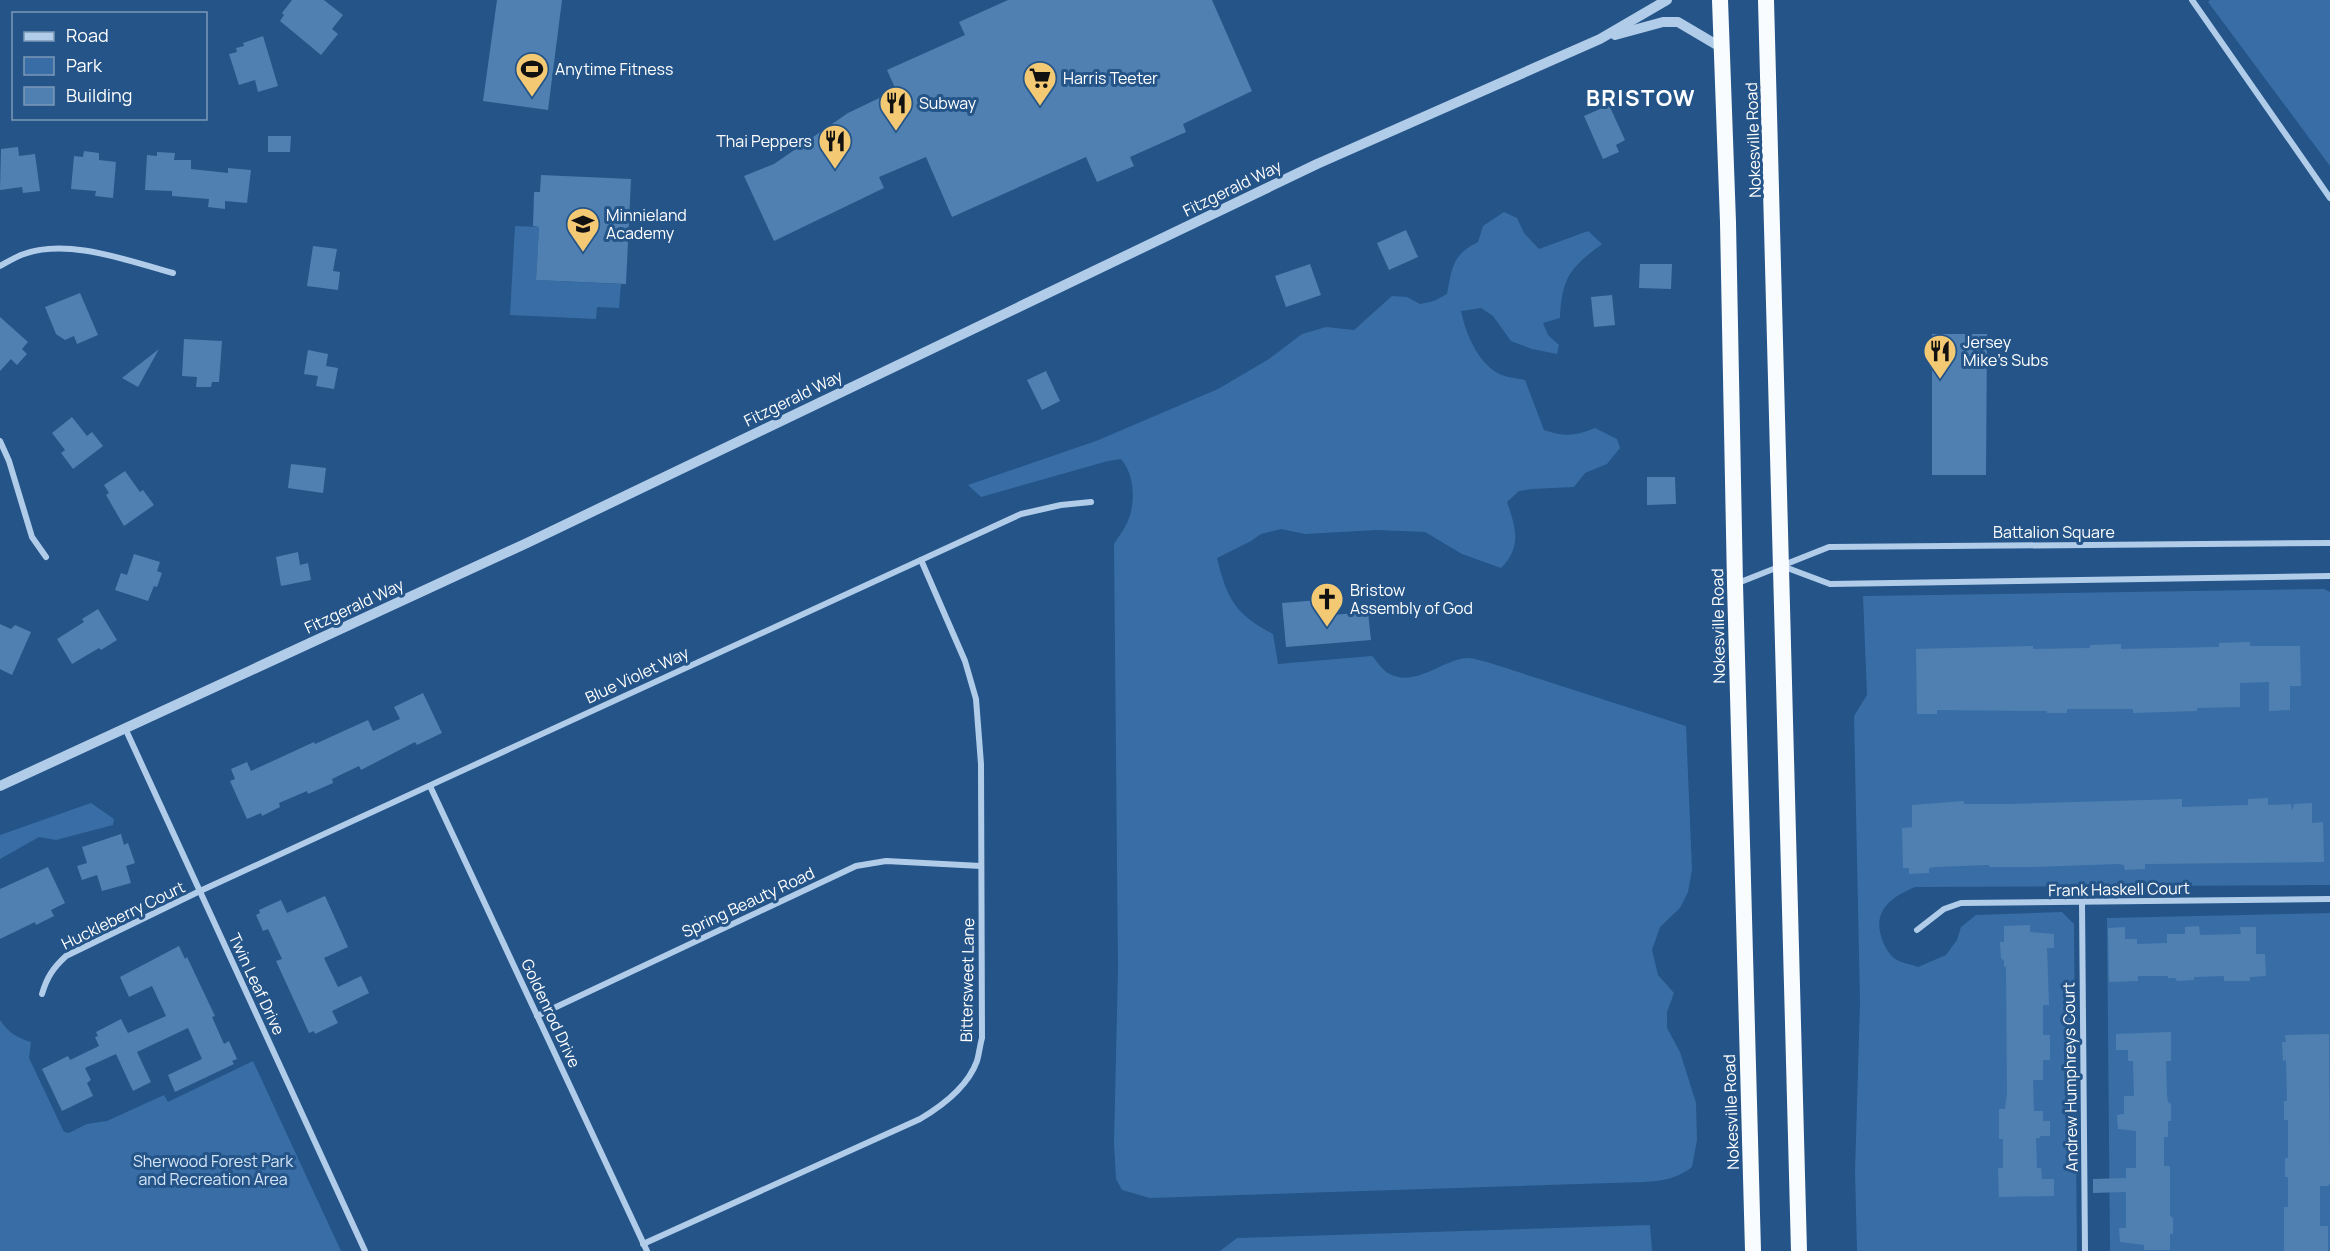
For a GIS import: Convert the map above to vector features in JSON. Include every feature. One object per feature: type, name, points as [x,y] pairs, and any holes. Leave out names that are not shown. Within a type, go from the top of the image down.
[{"type":"highway","name":"Nokesville Road","points":[[1720,0],[1728,234],[1753,1251]]},
{"type":"highway","name":"Nokesville Road","points":[[1769,3],[1799,1251]]},
{"type":"street","name":"Fitzgerald Way","points":[[0,786],[517,547],[1317,164],[1600,39],[1667,0]]},
{"type":"street","points":[[2192,0],[2330,198]]},
{"type":"street","name":"Fitzgerald Way","points":[[1600,39],[1663,22],[1678,22],[1722,48]]},
{"type":"street","points":[[0,266],[23,254],[51,249],[88,251],[173,273]]},
{"type":"street","points":[[0,441],[9,461],[32,537],[46,557]]},
{"type":"street","name":"Blue Violet Way","points":[[200,891],[1021,514],[1061,505],[1091,502]]},
{"type":"street","name":"Battalion Square","points":[[1735,584],[1829,547],[2330,543]]},
{"type":"street","name":"Bittersweet Lane","points":[[644,1244],[920,1119],[940,1107],[960,1088],[976,1063],[982,1038],[981,764],[976,699],[965,662],[921,560]]},
{"type":"street","points":[[1782,566],[1830,584],[2330,576]]},
{"type":"street","name":"Twin Leaf Drive","points":[[125,728],[365,1251]]},
{"type":"street","name":"Goldenrod Drive","points":[[430,786],[647,1251]]},
{"type":"street","name":"Spring Beauty Road","points":[[537,1016],[856,866],[886,861],[981,866]]},
{"type":"street","name":"Huckleberry Court","points":[[42,994],[53,968],[66,956],[200,891]]},
{"type":"street","name":"Frank Haskell Court","points":[[1917,930],[1944,909],[1961,903],[2330,899]]},
{"type":"street","name":"Andrew Humphreys Court","points":[[2082,903],[2085,1251]]},
{"type":"green space","points":[[2210,0],[2330,0],[2330,166],[2208,2]]},
{"type":"green space","points":[[1504,212],[1517,218],[1524,233],[1539,249],[1588,231],[1602,244],[1582,260],[1570,275],[1563,293],[1560,318],[1543,323],[1548,335],[1559,345],[1557,354],[1532,349],[1511,341],[1493,316],[1481,308],[1461,311],[1468,335],[1481,359],[1493,370],[1504,376],[1525,380],[1544,430],[1570,435],[1595,428],[1617,439],[1620,448],[1607,464],[1585,473],[1574,487],[1519,491],[1507,502],[1513,520],[1515,537],[1512,552],[1501,568],[1462,554],[1425,532],[1377,530],[1305,534],[1281,529],[1261,534],[1217,558],[1229,595],[1235,604],[1241,612],[1260,627],[1273,634],[1278,664],[1372,656],[1388,673],[1408,678],[1448,663],[1473,658],[1686,726],[1692,870],[1688,892],[1680,908],[1660,927],[1652,950],[1658,975],[1674,993],[1667,1012],[1667,1028],[1680,1052],[1696,1103],[1697,1140],[1692,1167],[1669,1179],[1643,1182],[1150,1198],[1122,1190],[1116,1179],[1114,1143],[1118,969],[1114,544],[1126,526],[1130,515],[1133,490],[1129,473],[1121,459],[981,497],[968,485],[1096,441],[1218,389],[1269,359],[1302,334],[1326,327],[1354,330],[1392,296],[1407,297],[1420,304],[1434,301],[1447,294],[1452,270],[1458,257],[1478,242],[1483,226]]},
{"type":"green space","points":[[515,226],[539,227],[536,280],[621,284],[619,308],[597,307],[596,319],[510,315]]},
{"type":"green space","points":[[2324,589],[2330,592],[2330,885],[1915,887],[1891,900],[1882,913],[1880,929],[1887,950],[1897,960],[1918,967],[1946,955],[1957,940],[1961,927],[1976,915],[2062,912],[2074,924],[2077,1251],[1857,1251],[1855,1172],[1860,1002],[1854,716],[1867,695],[1863,596]]},
{"type":"green space","points":[[91,803],[114,819],[113,825],[56,840],[39,837],[0,859],[0,835]]},
{"type":"green space","points":[[2330,913],[2330,1251],[2110,1251],[2107,918]]},
{"type":"green space","name":"Sherwood Forest Park and Recreation Area","points":[[0,1020],[13,1034],[31,1042],[29,1058],[64,1132],[69,1133],[87,1124],[107,1121],[164,1095],[168,1102],[253,1061],[341,1251],[0,1251]]},
{"type":"green space","points":[[1650,1225],[1652,1251],[1220,1251],[1237,1238]]},
{"type":"building","points":[[292,0],[324,0],[343,15],[332,29],[338,34],[321,55],[280,21],[284,15],[282,13]]},
{"type":"building","points":[[497,0],[562,0],[548,110],[483,101]]},
{"type":"building","name":"Harris Teeter","points":[[1008,0],[1212,0],[1252,91],[1183,124],[1186,132],[1130,157],[1134,166],[1097,182],[1086,157],[952,217],[926,157],[879,177],[884,188],[774,241],[744,176],[774,164],[848,113],[896,90],[887,70],[965,35],[959,22]]},
{"type":"building","points":[[263,36],[278,86],[258,92],[255,80],[239,85],[229,54],[237,52],[236,48],[244,46],[243,43]]},
{"type":"building","points":[[1609,105],[1625,140],[1616,145],[1619,152],[1603,159],[1584,116]]},
{"type":"building","points":[[268,136],[291,136],[290,152],[268,152]]},
{"type":"building","points":[[18,147],[19,156],[35,154],[40,191],[23,193],[22,187],[0,190],[1,149]]},
{"type":"building","points":[[84,151],[99,153],[99,160],[116,162],[113,198],[95,196],[96,191],[71,189],[74,156],[83,157]]},
{"type":"building","points":[[157,152],[175,153],[174,160],[191,160],[191,169],[228,173],[228,168],[251,170],[247,203],[225,201],[225,209],[208,207],[209,199],[172,196],[172,191],[145,190],[147,155],[157,156]]},
{"type":"building","name":"Minnieland Academy","points":[[541,175],[631,179],[626,284],[536,280],[539,227],[533,226],[534,192],[540,192]]},
{"type":"building","points":[[1406,230],[1418,257],[1389,270],[1377,243]]},
{"type":"building","points":[[313,246],[337,249],[333,271],[340,272],[338,290],[307,286]]},
{"type":"building","points":[[1310,264],[1321,295],[1286,307],[1275,276]]},
{"type":"building","points":[[1640,264],[1672,264],[1671,289],[1639,288]]},
{"type":"building","points":[[80,293],[98,335],[77,344],[74,336],[65,340],[56,334],[45,307]]},
{"type":"building","points":[[1612,295],[1615,325],[1594,327],[1591,297]]},
{"type":"building","points":[[0,317],[28,342],[22,349],[27,354],[17,365],[11,359],[0,371]]},
{"type":"building","points":[[1932,334],[1987,334],[1986,475],[1932,475]]},
{"type":"building","points":[[184,339],[222,341],[219,382],[212,382],[211,387],[196,387],[197,377],[182,376]]},
{"type":"building","points":[[159,349],[138,387],[122,378]]},
{"type":"building","points":[[308,350],[328,354],[326,366],[338,368],[334,389],[316,386],[318,376],[304,374]]},
{"type":"building","points":[[1046,371],[1060,401],[1042,410],[1027,380]]},
{"type":"building","points":[[72,417],[87,436],[92,432],[103,446],[73,469],[61,453],[65,450],[52,433]]},
{"type":"building","points":[[291,464],[326,468],[323,493],[288,488]]},
{"type":"building","points":[[125,471],[140,492],[143,490],[154,505],[124,526],[106,495],[109,493],[104,485]]},
{"type":"building","points":[[1647,477],[1675,477],[1676,504],[1647,505]]},
{"type":"building","points":[[298,552],[300,565],[308,563],[311,580],[281,586],[276,557]]},
{"type":"building","points":[[134,554],[160,562],[157,571],[162,573],[148,601],[115,590],[121,573],[127,575]]},
{"type":"building","name":"Bristow Assembly of God","points":[[1319,600],[1321,616],[1368,612],[1371,640],[1286,647],[1282,603]]},
{"type":"building","points":[[98,609],[117,640],[72,664],[57,639],[84,622],[82,619]]},
{"type":"building","points":[[0,624],[11,629],[15,625],[31,632],[12,675],[0,669]]},
{"type":"building","points":[[2250,642],[2250,646],[2300,646],[2301,686],[2290,686],[2290,710],[2269,711],[2269,682],[2240,683],[2240,707],[2197,708],[2197,711],[2133,713],[2133,709],[2067,709],[2067,713],[2047,713],[2047,711],[1937,710],[1937,714],[1917,714],[1916,649],[2033,646],[2033,649],[2090,648],[2090,645],[2121,644],[2121,649],[2219,647],[2219,643]]},
{"type":"building","points":[[423,693],[442,733],[417,745],[415,742],[361,770],[359,766],[332,779],[333,783],[279,803],[280,807],[262,816],[261,813],[247,819],[230,781],[235,779],[231,769],[247,762],[251,771],[368,720],[373,731],[400,719],[394,707]]},
{"type":"building","points":[[2268,798],[2268,805],[2291,804],[2292,811],[2294,804],[2312,803],[2312,823],[2323,822],[2324,862],[2145,864],[2145,869],[2125,870],[2124,865],[2118,864],[2033,867],[1989,867],[1989,865],[1936,867],[1929,868],[1929,873],[1909,874],[1909,868],[1903,868],[1902,828],[1912,827],[1912,805],[1964,801],[1964,804],[2008,804],[2182,799],[2182,807],[2248,805],[2248,799]]},
{"type":"building","points":[[121,834],[124,845],[128,843],[135,863],[126,866],[131,883],[102,891],[97,875],[82,880],[77,866],[87,863],[82,847]]},
{"type":"building","points":[[48,867],[65,903],[51,910],[54,916],[36,925],[35,922],[0,939],[0,889]]},
{"type":"building","points":[[325,896],[348,947],[324,958],[338,987],[361,976],[369,993],[332,1011],[338,1023],[315,1034],[314,1031],[309,1033],[276,961],[282,959],[268,929],[263,931],[256,915],[260,913],[259,910],[281,900],[287,913]]},
{"type":"building","points":[[2030,925],[2030,932],[2054,934],[2054,948],[2047,948],[2049,1005],[2043,1005],[2043,1035],[2050,1035],[2050,1060],[2043,1060],[2043,1080],[2033,1080],[2034,1111],[2043,1111],[2043,1121],[2050,1121],[2050,1136],[2036,1138],[2037,1168],[2041,1168],[2042,1179],[2054,1179],[2054,1196],[1999,1197],[1998,1168],[2003,1168],[2003,1139],[1999,1139],[1999,1109],[2005,1109],[2007,1094],[2006,967],[2001,958],[2000,942],[2004,942],[2004,926]]},
{"type":"building","points":[[2199,926],[2200,935],[2241,934],[2240,927],[2256,927],[2256,954],[2265,954],[2266,976],[2250,977],[2250,981],[2224,981],[2224,976],[2194,977],[2194,980],[2177,981],[2168,976],[2138,976],[2138,981],[2109,982],[2108,928],[2125,927],[2125,939],[2137,939],[2137,944],[2167,943],[2167,934],[2185,934],[2185,927]]},
{"type":"building","points":[[179,946],[185,959],[187,957],[215,1016],[212,1017],[224,1044],[229,1041],[237,1059],[232,1061],[234,1064],[175,1092],[168,1075],[202,1059],[188,1028],[137,1052],[151,1082],[133,1091],[116,1054],[85,1068],[91,1080],[87,1083],[93,1096],[62,1111],[42,1069],[68,1056],[70,1060],[99,1046],[95,1037],[98,1036],[96,1032],[121,1019],[128,1033],[166,1016],[152,986],[129,997],[120,977]]},
{"type":"building","points":[[2171,1032],[2171,1061],[2166,1061],[2167,1095],[2168,1102],[2171,1104],[2171,1121],[2168,1121],[2168,1137],[2164,1137],[2164,1166],[2170,1166],[2170,1216],[2173,1218],[2173,1234],[2170,1234],[2170,1250],[2144,1250],[2144,1245],[2120,1242],[2119,1228],[2126,1228],[2126,1192],[2093,1193],[2093,1179],[2126,1178],[2126,1168],[2136,1168],[2136,1131],[2118,1129],[2117,1115],[2124,1114],[2124,1096],[2134,1096],[2133,1061],[2128,1061],[2128,1050],[2116,1050],[2116,1034]]},
{"type":"building","points":[[2329,1034],[2330,1183],[2328,1186],[2320,1186],[2320,1226],[2328,1226],[2328,1251],[2284,1251],[2284,1207],[2288,1207],[2288,1177],[2285,1177],[2285,1158],[2288,1158],[2288,1120],[2284,1120],[2284,1101],[2287,1101],[2286,1060],[2283,1061],[2282,1042],[2286,1042],[2285,1035]]},
{"type":"place","name":"Anytime Fitness","points":[[532,98]]},
{"type":"place","name":"Harris Teeter","points":[[1040,107]]},
{"type":"place","name":"Subway","points":[[896,132]]},
{"type":"place","name":"Thai Peppers","points":[[835,170]]},
{"type":"place","name":"Minnieland Academy","points":[[583,253]]},
{"type":"place","name":"Jersey Mike's Subs","points":[[1940,380]]},
{"type":"place","name":"Bristow Assembly of God","points":[[1327,628]]},
{"type":"district","name":"BRISTOW","points":[[1641,98]]}]
